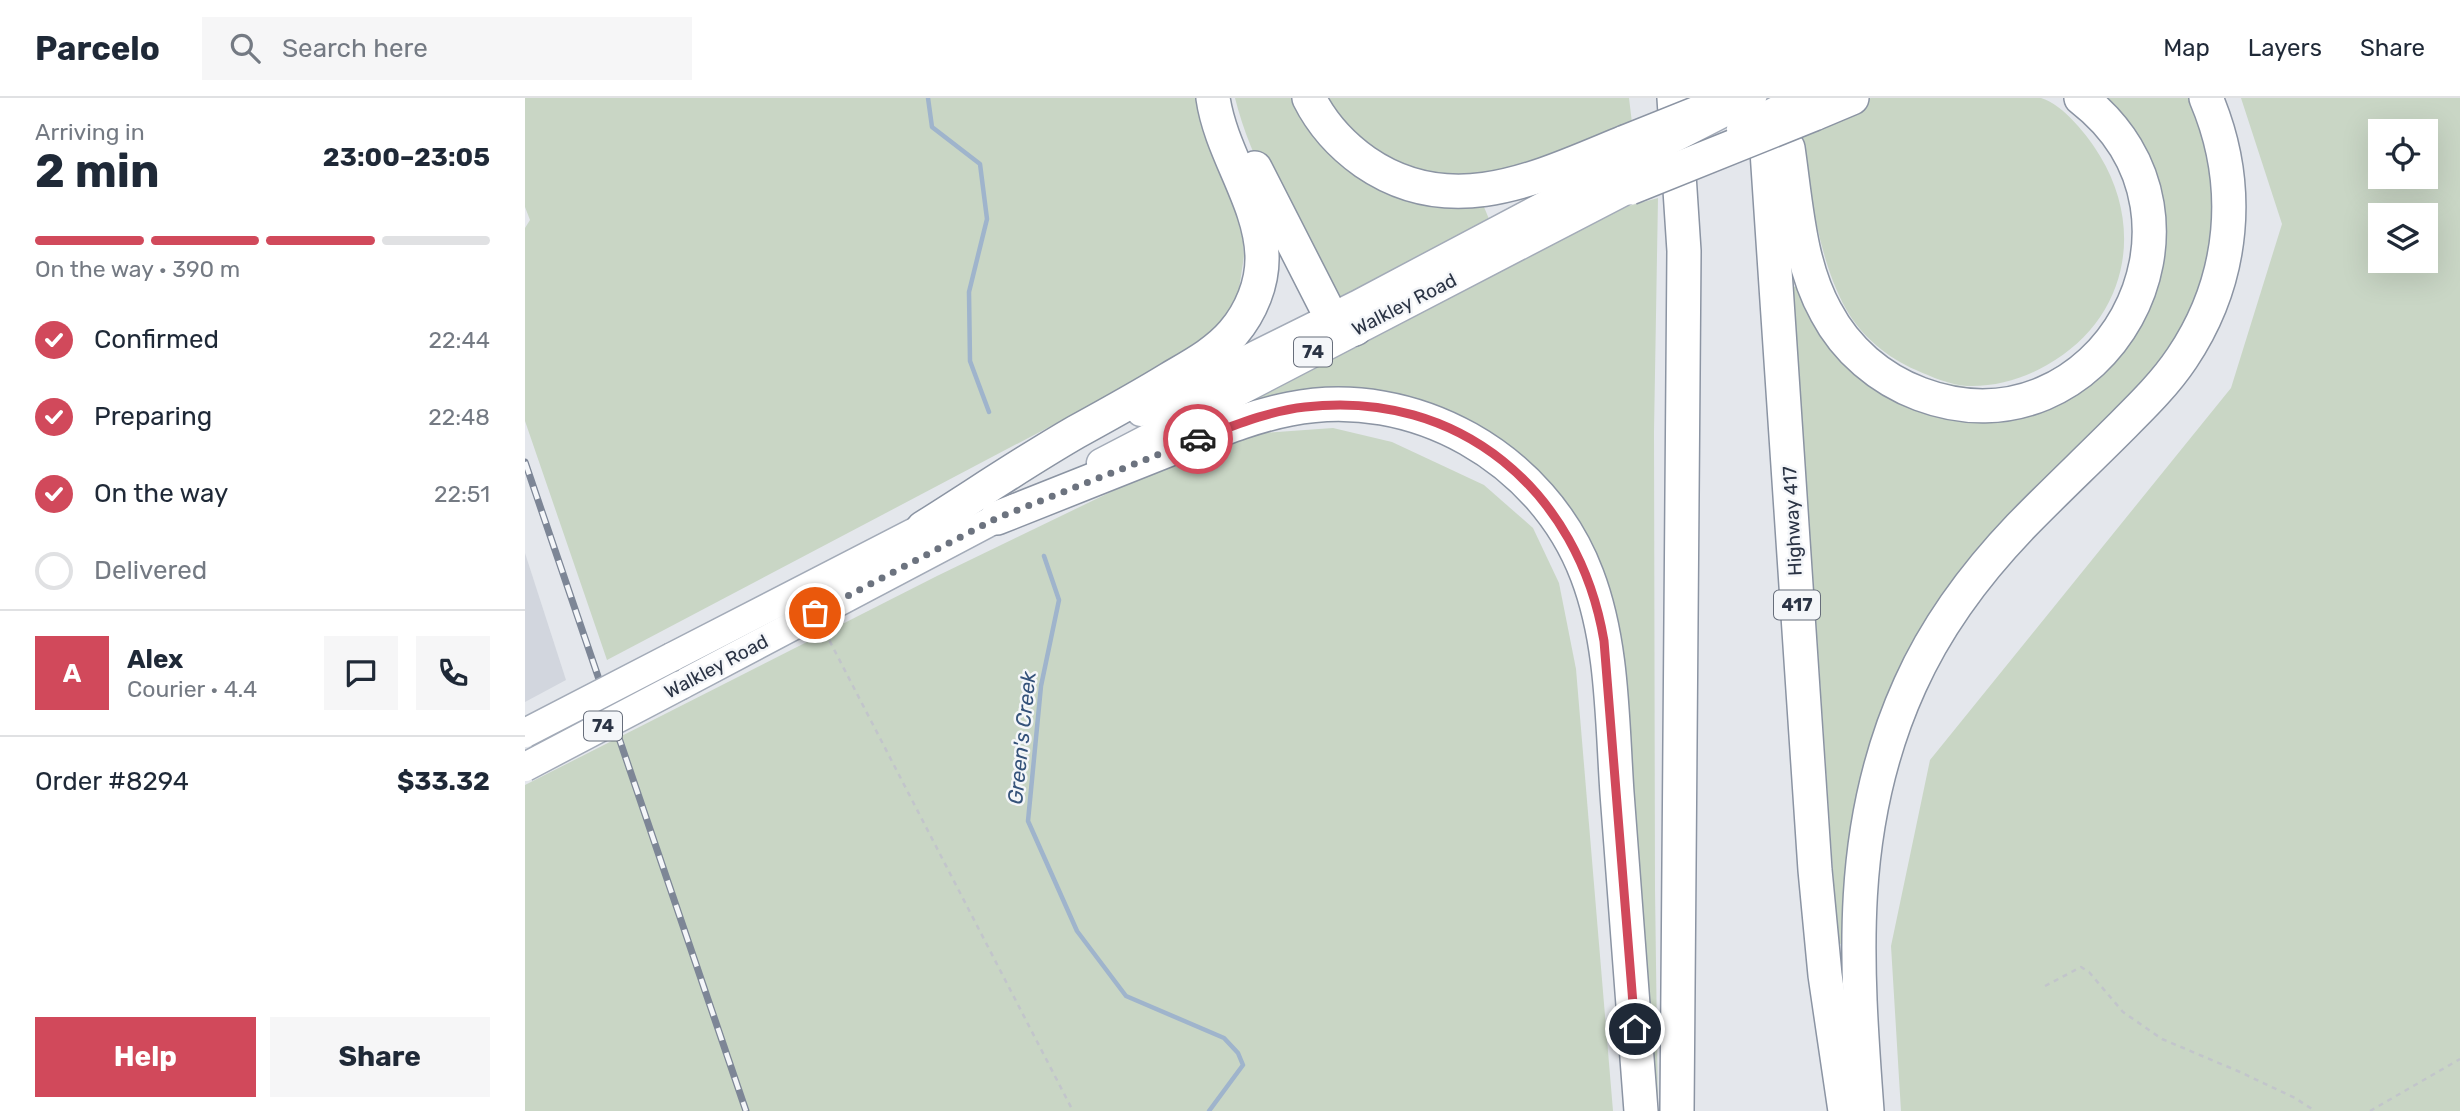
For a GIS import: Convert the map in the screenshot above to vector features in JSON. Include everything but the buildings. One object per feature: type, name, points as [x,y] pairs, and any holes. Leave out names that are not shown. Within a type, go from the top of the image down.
[{"type":"highway","points":[[923,528],[1069,437],[1192,365],[1225,341],[1243,320],[1257,289],[1261,271],[1260,238],[1247,197],[1221,135],[1213,98]]},
{"type":"highway","points":[[1227,98],[1247,152],[1343,323]]},
{"type":"highway","points":[[1309,98],[1330,130],[1344,145],[1368,163],[1396,180],[1440,191],[1461,193],[1504,187],[1549,173],[1628,164],[1808,106],[1852,98]]},
{"type":"highway","points":[[1657,98],[1684,336]]},
{"type":"highway","points":[[1674,98],[1684,251],[1677,1111]]},
{"type":"highway","points":[[1628,164],[1735,98]]},
{"type":"highway","name":"Highway 417","points":[[1763,98],[1769,149],[1817,896],[1825,975],[1845,1111]]},
{"type":"highway","points":[[1780,98],[1809,267],[1825,311],[1837,331],[1868,363],[1886,378],[1906,389],[1943,402],[1976,407],[2024,400],[2067,380],[2106,347],[2120,329],[2139,294],[2145,276],[2149,244],[2149,212],[2144,189],[2127,147],[2099,112],[2081,98]]},
{"type":"highway","points":[[1867,1111],[1858,937],[1860,884],[1873,795],[1893,726],[1930,645],[1977,577],[2021,527],[2149,399],[2181,360],[2204,320],[2224,264],[2230,207],[2224,149],[2206,98]]},
{"type":"highway","points":[[997,518],[1243,422],[1307,407],[1361,405],[1421,417],[1473,440],[1523,478],[1552,511],[1577,551],[1600,617],[1611,699],[1641,1111]]},
{"type":"main road","name":"Walkley Road","points":[[525,767],[997,518],[1628,164],[1752,98]]},
{"type":"main road","name":"Walkley Road","points":[[525,733],[1165,400],[1343,323]]},
{"type":"path","points":[[815,613],[1073,1111]]},
{"type":"path","points":[[2045,986],[2081,967],[2089,972],[2123,1012],[2162,1039],[2262,1082],[2315,1111]]},
{"type":"path","points":[[2370,1111],[2460,1059]]},
{"type":"shaded area","points":[[525,553],[566,680],[525,702]]},
{"type":"green space","points":[[525,98],[1198,98],[1203,129],[1236,212],[1243,241],[1244,256],[1234,307],[1213,332],[1142,378],[607,660],[525,421],[525,228],[530,220],[525,207]]},
{"type":"green space","points":[[1235,98],[1301,98],[1322,131],[1480,203],[1489,219],[1335,301],[1265,177],[1253,152]]},
{"type":"green space","points":[[1325,98],[1629,98],[1632,123],[1527,165],[1484,176],[1452,179],[1428,175],[1384,153],[1346,126]]},
{"type":"green space","points":[[1871,98],[2041,98],[2058,107],[2082,131],[2100,156],[2114,185],[2122,215],[2124,244],[2120,272],[2110,300],[2095,324],[2074,347],[2047,365],[2019,378],[1988,385],[1967,386],[1941,380],[1906,365],[1877,346],[1860,329],[1846,309],[1828,268],[1797,137],[1824,118]]},
{"type":"green space","points":[[2095,98],[2197,98],[2220,216],[2192,326],[1918,648],[1852,943],[1838,944],[1793,287],[1806,285],[1855,367],[2046,401],[2156,260]]},
{"type":"green space","points":[[2241,98],[2460,98],[2460,1111],[1901,1111],[1891,946],[1930,760],[2231,388],[2282,224]]},
{"type":"green space","points":[[1658,198],[1654,432],[1658,1111],[1648,1111],[1620,741],[1569,517],[1427,409],[1229,419],[1253,393],[1610,211]]},
{"type":"green space","points":[[1333,428],[1392,442],[1484,485],[1533,528],[1559,583],[1576,669],[1613,1111],[525,1111],[525,785],[937,576],[1123,486],[1203,452],[1263,433]]},
{"type":"waterway","name":"Green's Creek","points":[[928,98],[932,127],[980,164],[987,219],[969,292],[970,361],[989,412]]},
{"type":"waterway","name":"Green's Creek","points":[[1044,556],[1059,600],[1041,686],[1028,821],[1077,931],[1126,996],[1224,1038],[1238,1053],[1243,1065],[1209,1111]]},
{"type":"railway","points":[[525,462],[746,1111]]},
{"type":"way so far","points":[[815,613],[997,518],[1198,439]]},
{"type":"route","points":[[1198,439],[1243,422],[1291,409],[1361,405],[1402,412],[1439,424],[1473,440],[1523,478],[1552,511],[1577,551],[1586,573],[1600,617],[1604,641],[1611,699],[1635,1029]]}]
